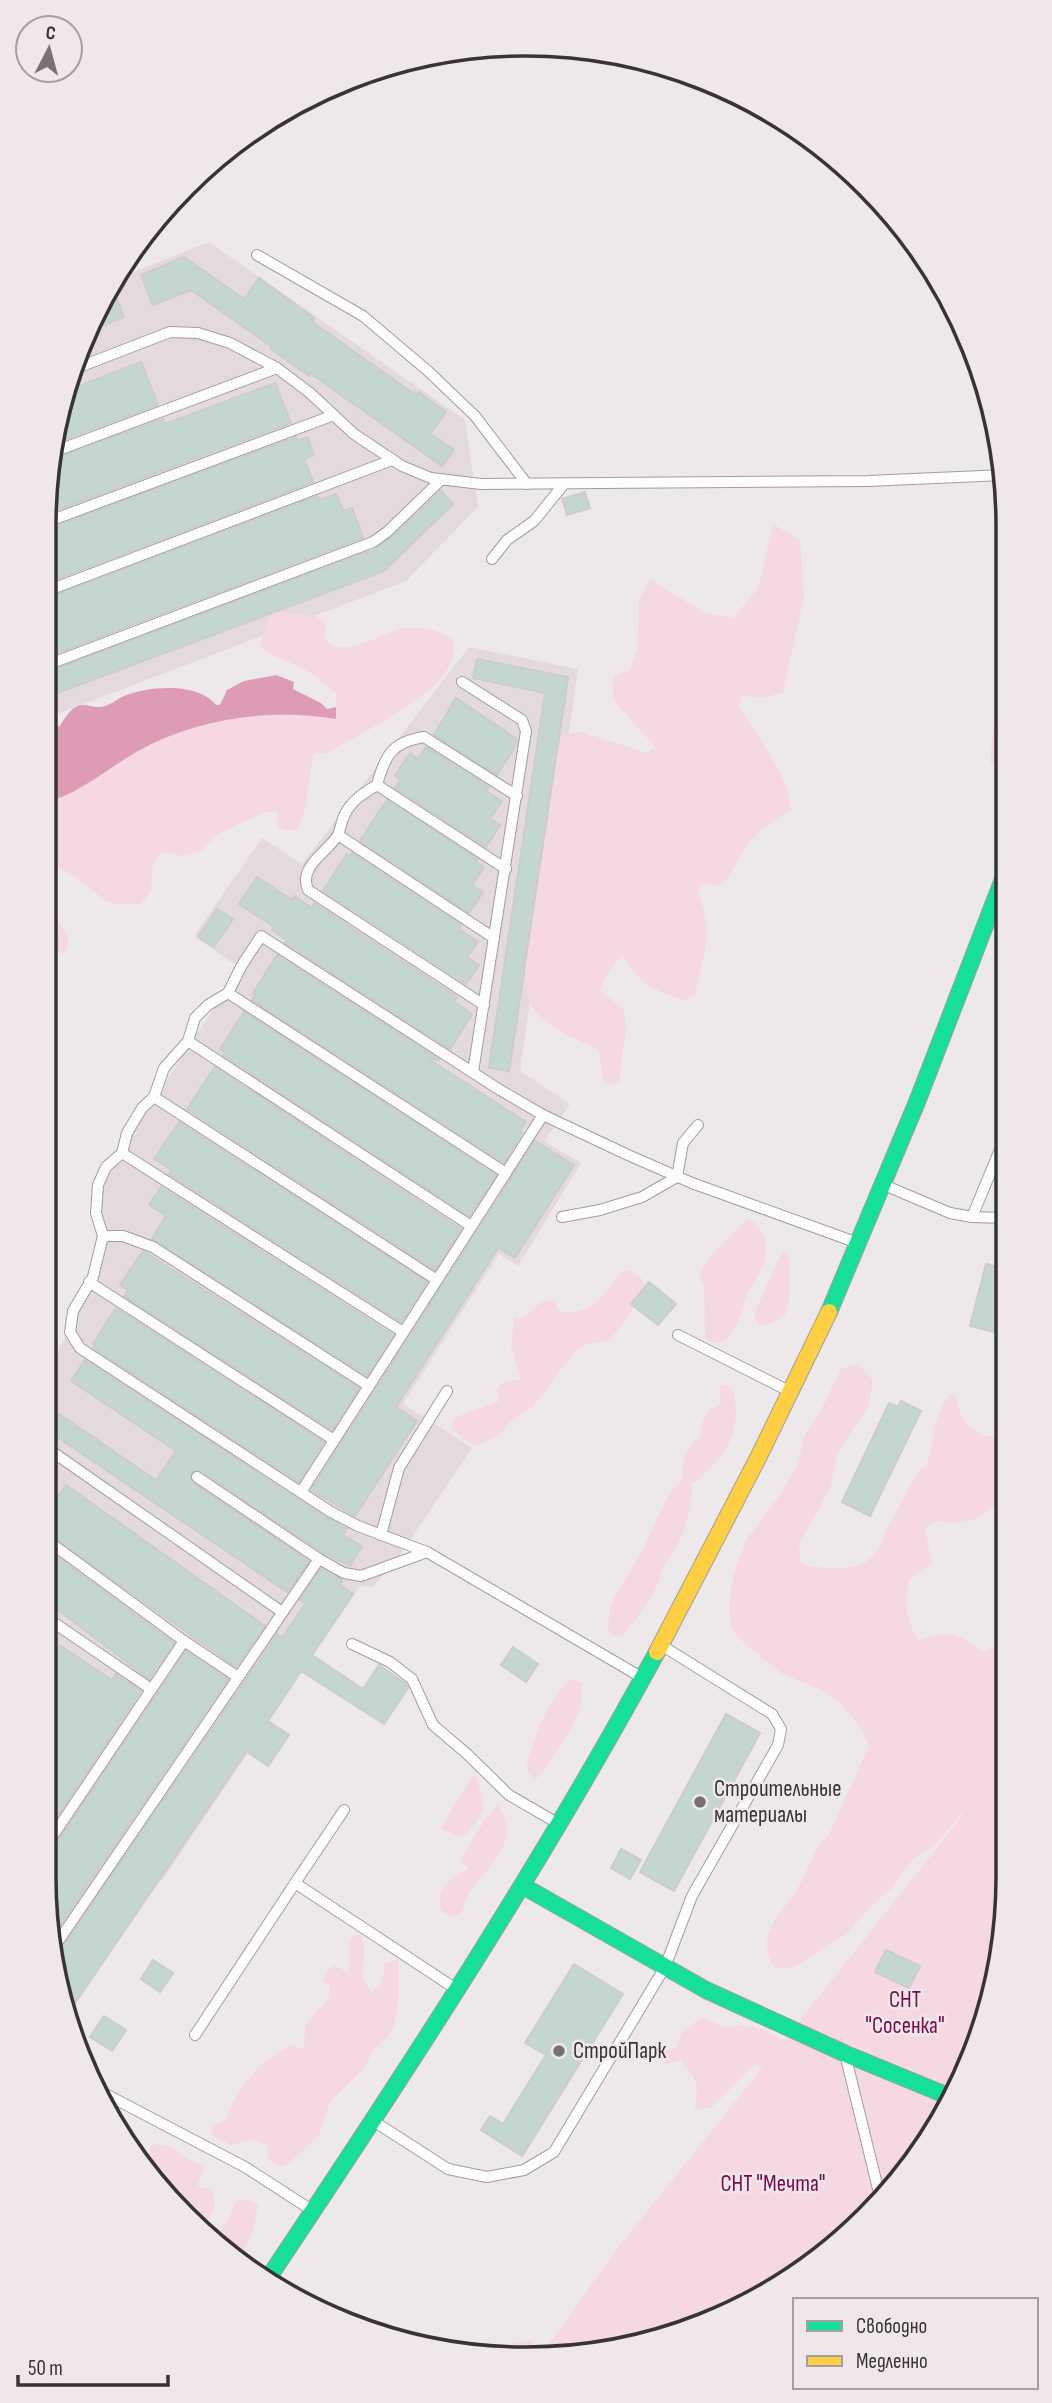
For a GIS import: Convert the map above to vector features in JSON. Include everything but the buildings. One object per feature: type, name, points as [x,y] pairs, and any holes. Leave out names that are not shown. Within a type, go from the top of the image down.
[{"type":"main road","points":[[272,2272],[523,1886],[661,1645],[747,1480],[859,1243],[954,1010],[996,897]]},
{"type":"main road","points":[[523,1886],[706,1990],[846,2054],[943,2094]]},
{"type":"lane","points":[[257,255],[333,298],[372,324],[475,416],[527,484]]},
{"type":"lane","points":[[85,365],[170,332],[198,333],[230,343],[277,368],[310,393],[354,433],[392,460],[441,480],[481,485],[868,481],[993,475]]},
{"type":"lane","points":[[63,448],[277,368]]},
{"type":"lane","points":[[56,518],[334,415]]},
{"type":"lane","points":[[56,587],[392,460]]},
{"type":"lane","points":[[56,661],[373,542],[441,480]]},
{"type":"lane","points":[[492,559],[507,540],[534,521],[564,484]]},
{"type":"lane","points":[[462,682],[522,720],[526,731],[473,1072]]},
{"type":"lane","points":[[484,1005],[308,890],[305,883],[306,871],[338,835],[345,814],[356,799],[377,785],[383,764],[393,748],[407,740],[424,737],[517,796]]},
{"type":"lane","points":[[377,785],[506,869]]},
{"type":"lane","points":[[338,835],[494,938]]},
{"type":"lane","points":[[643,1678],[427,1552],[349,1521],[300,1492],[80,1348],[70,1332],[73,1311],[89,1282],[103,1237],[96,1213],[98,1185],[106,1167],[122,1153],[127,1133],[142,1108],[153,1097],[164,1068],[188,1041],[195,1018],[208,1004],[228,993],[261,936],[543,1115],[677,1177],[859,1243]]},
{"type":"lane","points":[[228,993],[506,1173]]},
{"type":"lane","points":[[188,1041],[471,1226]]},
{"type":"lane","points":[[153,1097],[437,1280]]},
{"type":"lane","points":[[300,1492],[543,1115]]},
{"type":"lane","points":[[677,1177],[683,1143],[698,1125]]},
{"type":"lane","points":[[122,1153],[403,1332]]},
{"type":"lane","points":[[972,1217],[996,1159]]},
{"type":"lane","points":[[562,1217],[600,1210],[642,1197],[677,1177]]},
{"type":"lane","points":[[884,1185],[950,1213],[996,1218]]},
{"type":"lane","points":[[103,1237],[123,1236],[153,1247],[369,1386]]},
{"type":"lane","points":[[89,1282],[334,1440]]},
{"type":"lane","points":[[678,1335],[790,1391]]},
{"type":"lane","points":[[381,1535],[399,1468],[447,1391]]},
{"type":"lane","points":[[56,1454],[282,1612]]},
{"type":"lane","points":[[197,1476],[344,1573],[361,1576],[427,1552]]},
{"type":"lane","points":[[56,1547],[184,1641],[238,1677]]},
{"type":"lane","points":[[60,1939],[319,1559]]},
{"type":"lane","points":[[56,1624],[151,1689]]},
{"type":"lane","points":[[56,1831],[184,1641]]},
{"type":"lane","points":[[352,1644],[390,1662],[412,1679],[433,1725],[509,1795],[559,1825]]},
{"type":"lane","points":[[372,2120],[447,2169],[487,2177],[524,2170],[554,2152],[665,1967],[692,1896],[778,1745],[781,1729],[772,1714],[661,1645]]},
{"type":"lane","points":[[195,2035],[344,1810]]},
{"type":"lane","points":[[295,1883],[456,1989]]},
{"type":"lane","points":[[846,2054],[878,2188]]},
{"type":"lane","points":[[110,2097],[245,2167],[314,2211]]},
{"type":"shaded area","points":[[209,242],[465,420],[478,507],[406,581],[56,714],[56,526],[65,434],[72,404],[92,346],[104,318],[130,274]]},
{"type":"shaded area","points":[[469,647],[578,669],[520,1071],[570,1104],[544,1141],[581,1163],[518,1266],[499,1254],[403,1404],[472,1448],[391,1568],[372,1587],[360,1586],[269,1721],[289,1735],[268,1766],[247,1754],[162,1881],[158,1879],[74,2005],[60,1938],[56,1877],[56,1353],[96,1278],[97,1188],[240,968],[194,936],[262,838],[302,864]]},
{"type":"shaded area","points":[[276,675],[294,682],[293,689],[321,703],[327,709],[336,707],[336,719],[286,715],[209,723],[160,740],[56,799],[56,727],[60,726],[75,707],[102,707],[124,696],[159,688],[198,692],[220,705],[227,690],[244,681]]},
{"type":"green space","points":[[773,524],[800,540],[804,598],[783,692],[763,698],[742,696],[739,706],[779,770],[791,810],[754,837],[720,886],[702,884],[698,892],[706,920],[706,944],[695,995],[687,1001],[656,990],[636,974],[622,955],[605,977],[600,991],[624,1009],[626,1030],[619,1081],[610,1085],[603,1080],[599,1050],[545,1021],[532,1007],[526,986],[526,955],[534,874],[562,734],[581,732],[648,753],[655,747],[615,702],[612,691],[614,676],[630,670],[638,647],[639,599],[650,579],[705,613],[733,618],[758,588]]},
{"type":"green space","points":[[272,613],[316,616],[327,624],[324,639],[334,647],[363,644],[400,629],[435,631],[450,638],[454,648],[453,657],[439,681],[415,701],[326,754],[315,753],[304,813],[297,830],[284,830],[278,826],[277,812],[265,812],[217,835],[201,851],[183,856],[163,852],[153,863],[151,891],[141,904],[111,903],[56,867],[56,799],[80,788],[138,751],[184,731],[234,718],[286,715],[336,719],[336,694],[309,672],[271,655],[260,647]]},
{"type":"green space","points":[[996,704],[996,766],[990,762]]},
{"type":"green space","points":[[56,921],[67,935],[64,954],[56,951]]},
{"type":"green space","points":[[747,1219],[757,1225],[764,1235],[765,1259],[733,1332],[722,1343],[714,1343],[705,1338],[704,1285],[699,1275],[708,1259]]},
{"type":"green space","points":[[786,1251],[790,1257],[789,1299],[785,1315],[772,1323],[759,1326],[755,1318],[756,1309],[782,1252]]},
{"type":"green space","points":[[623,1270],[637,1275],[643,1280],[645,1287],[629,1316],[610,1340],[585,1345],[575,1351],[533,1407],[511,1421],[499,1436],[475,1446],[452,1430],[453,1418],[499,1401],[497,1391],[501,1383],[521,1379],[511,1347],[514,1317],[523,1319],[538,1305],[551,1300],[557,1301],[557,1310],[568,1312],[587,1308],[603,1295]]},
{"type":"green space","points":[[858,1364],[873,1380],[869,1405],[838,1453],[830,1489],[799,1544],[801,1562],[810,1567],[847,1568],[862,1564],[873,1556],[919,1470],[926,1467],[937,1421],[950,1394],[956,1395],[962,1419],[984,1437],[996,1435],[996,1508],[979,1518],[959,1523],[935,1521],[925,1528],[932,1563],[909,1580],[907,1596],[907,1611],[919,1640],[946,1634],[959,1637],[983,1651],[996,1647],[995,1908],[980,1999],[948,2085],[917,2138],[879,2187],[812,2250],[734,2299],[677,2322],[618,2338],[547,2346],[616,2250],[762,2068],[756,2063],[712,2107],[695,2110],[695,2080],[683,2064],[683,2059],[663,2066],[667,2050],[677,2048],[682,2032],[702,2017],[725,2027],[743,2025],[761,2029],[784,2040],[966,1808],[933,1847],[913,1859],[893,1887],[868,1909],[848,1933],[797,1966],[784,1968],[771,1964],[767,1945],[771,1928],[829,1834],[869,1746],[861,1729],[840,1702],[823,1691],[781,1673],[737,1637],[730,1624],[729,1605],[733,1577],[746,1540],[782,1492],[798,1464],[804,1437],[841,1369]]},
{"type":"green space","points":[[720,1385],[734,1391],[735,1420],[729,1442],[716,1462],[692,1482],[685,1526],[650,1599],[622,1636],[610,1635],[610,1608],[616,1594],[643,1549],[669,1494],[681,1481],[684,1458],[694,1439],[699,1439],[706,1413],[720,1405]]},
{"type":"green space","points":[[570,1679],[582,1683],[580,1708],[557,1751],[534,1779],[527,1771],[527,1763],[535,1740],[548,1708]]},
{"type":"green space","points":[[477,1776],[484,1809],[474,1825],[460,1837],[441,1829],[471,1777]]},
{"type":"green space","points":[[497,1805],[505,1819],[505,1842],[494,1862],[470,1892],[462,1912],[453,1917],[442,1912],[441,1891],[449,1881],[467,1869],[468,1866],[463,1864],[461,1858]]},
{"type":"green space","points":[[354,1934],[361,1935],[364,1956],[361,1977],[372,1992],[382,1982],[385,1964],[399,1960],[399,1998],[395,2023],[390,2033],[374,2049],[363,2070],[330,2102],[318,2137],[289,2163],[279,2167],[269,2160],[267,2145],[251,2140],[231,2145],[212,2135],[211,2127],[226,2119],[244,2085],[260,2066],[292,2045],[304,2049],[305,2025],[330,1997],[329,1984],[322,1982],[328,1969],[335,1966],[349,1972],[350,1941]]},
{"type":"green space","points":[[152,2144],[173,2147],[185,2157],[205,2166],[198,2184],[200,2188],[209,2187],[214,2193],[215,2204],[208,2223],[173,2187],[147,2155]]},
{"type":"green space","points":[[243,2199],[253,2201],[258,2206],[254,2225],[243,2252],[218,2232],[228,2220],[236,2202]]},
{"type":"green space","points":[[531,2340],[534,2342],[532,2347],[493,2346]]},
{"type":"traffic: fast","points":[[829,1312],[917,1102],[996,897]]},
{"type":"traffic: fast","points":[[272,2272],[518,1892],[657,1652]]},
{"type":"traffic: fast","points":[[523,1886],[706,1990],[846,2054],[943,2094]]},
{"type":"traffic: slow","points":[[657,1652],[757,1460],[829,1312]]},
{"type":"place","name":"Строительные материалы","points":[[700,1802]]},
{"type":"place","name":"СтройПарк","points":[[559,2051]]},
{"type":"park label","name":"СНТ \"Сосенка\"","points":[[905,2013]]},
{"type":"park label","name":"СНТ \"Мечта\"","points":[[773,2184]]}]
